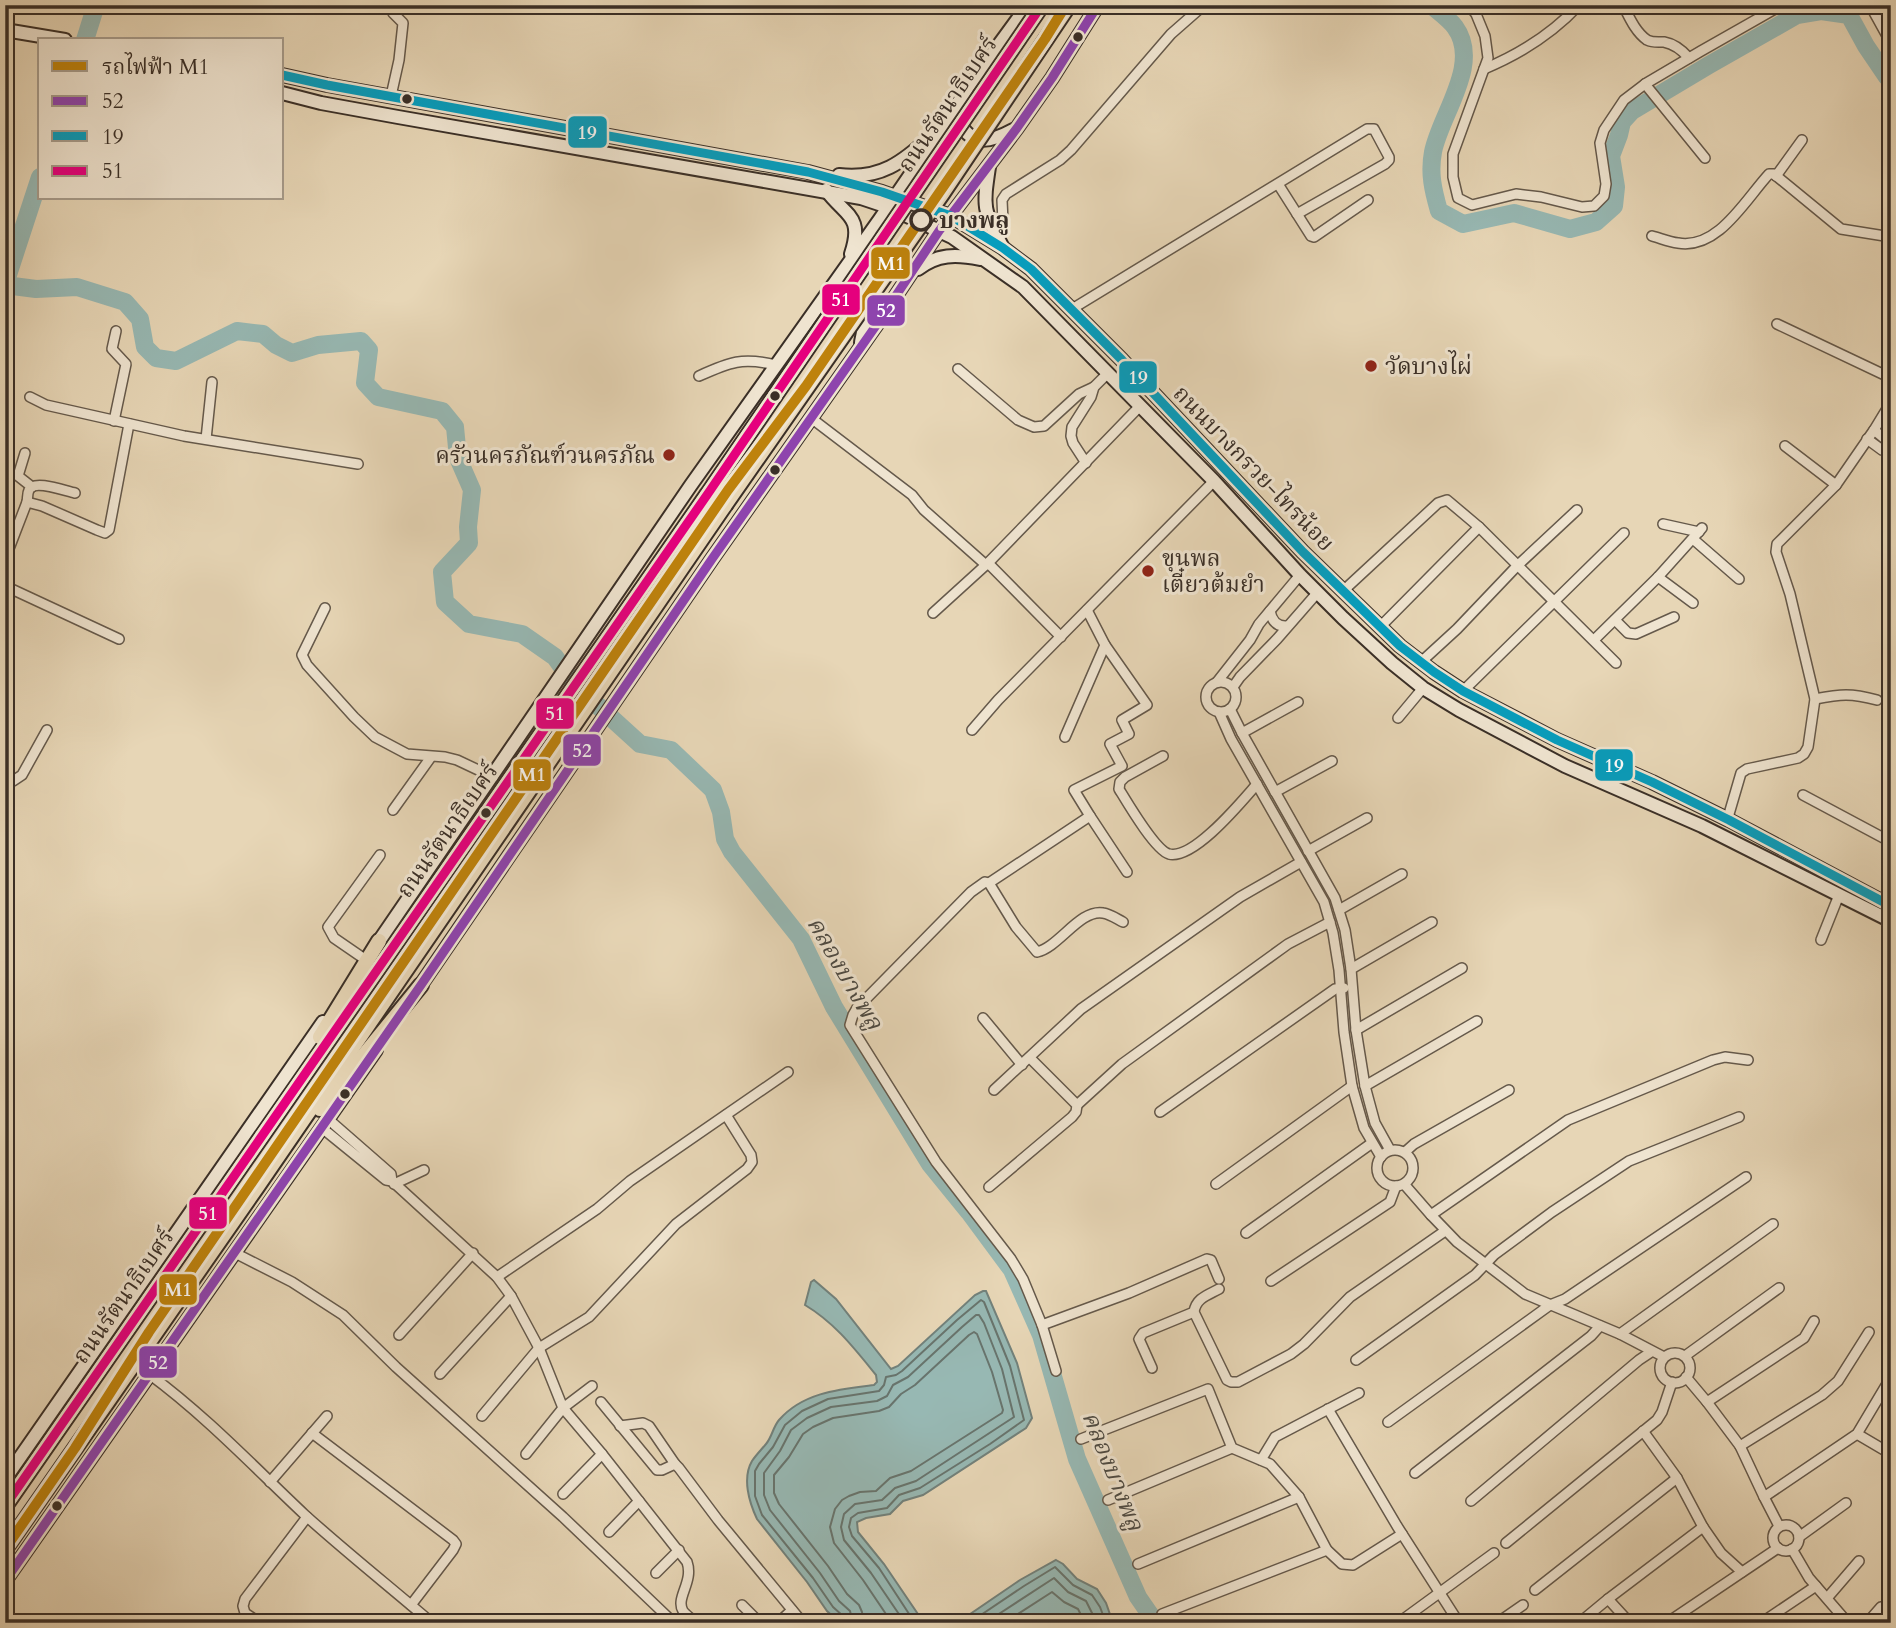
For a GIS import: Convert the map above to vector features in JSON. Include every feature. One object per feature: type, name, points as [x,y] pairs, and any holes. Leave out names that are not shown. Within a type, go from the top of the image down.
[{"type":"main road","name":"ถนนรัตนาธิเบศร์","points":[[5,1479],[1028,5]]},
{"type":"main road","name":"ถนนรัตนาธิเบศร์","points":[[5,1506],[707,495],[1042,5]]},
{"type":"main road","name":"ถนนรัตนาธิเบศร์","points":[[5,1549],[942,194],[1069,5]]},
{"type":"main road","points":[[5,1581],[421,985],[939,231],[1052,78],[1098,5]]},
{"type":"main road","points":[[5,30],[53,38]]},
{"type":"main road","name":"ถนนบางกรวย-ไทรน้อย","points":[[284,75],[808,172],[892,202],[1023,287],[1214,481],[1300,575],[1392,663],[1423,688],[1565,766],[1702,826],[1891,921]]},
{"type":"main road","name":"ถนนบางกรวย-ไทรน้อย","points":[[284,94],[388,115],[892,202],[951,216],[991,236],[1072,309],[1303,552],[1380,627],[1421,662],[1463,691],[1557,740],[1729,820],[1887,904]]},
{"type":"main road","points":[[388,115],[391,96]]},
{"type":"main road","points":[[962,97],[957,107],[957,118],[966,134],[989,141],[1017,128]]},
{"type":"main road","points":[[808,172],[850,177],[886,170],[905,160],[946,124]]},
{"type":"main road","points":[[911,273],[934,259],[945,256],[978,256],[991,236],[984,197],[990,163]]},
{"type":"main road","points":[[826,190],[832,199],[847,211],[853,221],[856,236],[852,253],[832,287]]},
{"type":"main road","points":[[810,318],[832,302],[852,307],[859,314],[864,331],[855,355]]},
{"type":"main road","points":[[237,1172],[379,941]]},
{"type":"main road","points":[[257,1187],[421,985]]},
{"type":"main road","points":[[5,1554],[24,1521]]},
{"type":"street","points":[[991,236],[1003,222],[1002,200],[1006,194],[1071,150],[1171,34],[1203,5]]},
{"type":"street","points":[[1469,5],[1485,36],[1488,58],[1453,155],[1453,177],[1458,198],[1472,205],[1516,194],[1583,207],[1594,205],[1604,196],[1606,184],[1600,143],[1604,130],[1624,100],[1648,87],[1689,58],[1782,5]]},
{"type":"street","points":[[1484,69],[1506,60],[1539,39],[1563,22],[1579,5]]},
{"type":"street","points":[[1627,5],[1626,11],[1630,19],[1646,39],[1654,43],[1673,45],[1689,58]]},
{"type":"street","points":[[1870,5],[1891,43]]},
{"type":"street","points":[[330,6],[390,7],[403,23],[391,96]]},
{"type":"street","points":[[1648,87],[1705,158]]},
{"type":"street","points":[[1072,309],[1367,129],[1374,129],[1389,160],[1297,214]]},
{"type":"street","points":[[1776,176],[1802,140]]},
{"type":"street","points":[[1651,236],[1680,244],[1708,239],[1722,228],[1769,174],[1774,174],[1841,229],[1891,237]]},
{"type":"street","points":[[1278,184],[1314,237],[1368,200]]},
{"type":"street","points":[[1777,324],[1891,377]]},
{"type":"street","points":[[114,421],[125,364],[112,349],[116,331]]},
{"type":"street","points":[[699,376],[727,363],[748,360],[776,365]]},
{"type":"street","points":[[958,369],[1018,420],[1034,428],[1044,426],[1079,394],[1094,387],[1108,373]]},
{"type":"street","points":[[206,439],[212,382]]},
{"type":"street","points":[[1086,463],[1071,436],[1072,427],[1091,397],[1094,387]]},
{"type":"street","points":[[30,397],[46,405],[114,421],[358,464]]},
{"type":"street","points":[[1729,820],[1741,773],[1747,769],[1798,758],[1808,747],[1815,699],[1790,594],[1776,552],[1777,544],[1836,485],[1891,402]]},
{"type":"street","points":[[933,613],[987,564],[1140,406]]},
{"type":"street","points":[[811,418],[912,495],[924,510],[987,564],[1062,637]]},
{"type":"street","points":[[27,502],[107,532],[110,528],[130,424]]},
{"type":"street","points":[[1874,430],[1891,444]]},
{"type":"street","points":[[1867,439],[1882,450],[1891,452]]},
{"type":"street","points":[[1785,446],[1836,485]]},
{"type":"street","points":[[25,453],[19,478],[32,487]]},
{"type":"street","points":[[972,730],[998,700],[1214,481]]},
{"type":"street","points":[[5,559],[32,487],[41,485],[75,493]]},
{"type":"street","points":[[1343,591],[1437,503],[1447,499],[1479,527],[1616,663]]},
{"type":"street","points":[[1421,662],[1577,510]]},
{"type":"street","points":[[1663,524],[1698,533],[1739,579]]},
{"type":"street","points":[[1380,627],[1479,527]]},
{"type":"street","points":[[1463,691],[1624,533]]},
{"type":"street","points":[[1594,640],[1698,533]]},
{"type":"street","points":[[1217,682],[1300,575]]},
{"type":"street","points":[[1658,577],[1693,603]]},
{"type":"street","points":[[5,586],[119,639]]},
{"type":"street","points":[[1233,687],[1318,592]]},
{"type":"street","points":[[325,608],[302,655],[304,662],[354,717],[375,737],[407,754],[457,760],[493,777]]},
{"type":"street","points":[[1087,610],[1105,645],[1147,705],[1122,720],[1129,734],[1110,744],[1122,766],[1074,790],[1127,872]]},
{"type":"street","points":[[1270,611],[1275,623],[1287,626]]},
{"type":"street","points":[[1615,620],[1628,632],[1636,634],[1674,617]]},
{"type":"street","points":[[1065,737],[1105,645]]},
{"type":"street","points":[[1219,712],[1230,709],[1236,699],[1233,687],[1223,681],[1212,684],[1205,695],[1208,706],[1219,712],[1256,784],[1324,902],[1333,933],[1352,1086],[1364,1128],[1381,1157]]},
{"type":"street","points":[[1398,718],[1423,688]]},
{"type":"street","points":[[1815,699],[1841,694],[1877,700]]},
{"type":"street","points":[[1242,733],[1298,702]]},
{"type":"street","points":[[1230,709],[1335,898],[1345,930],[1364,1086],[1375,1123],[1390,1150]]},
{"type":"street","points":[[5,780],[13,782],[22,775],[47,730]]},
{"type":"street","points":[[393,810],[430,757]]},
{"type":"street","points":[[1163,757],[1125,777],[1120,782],[1119,789],[1159,848],[1169,853],[1181,853],[1198,844],[1232,812],[1256,784]]},
{"type":"street","points":[[1275,792],[1332,761]]},
{"type":"street","points":[[1803,795],[1891,842]]},
{"type":"street","points":[[1056,1371],[1042,1325],[1023,1279],[1011,1259],[936,1162],[850,1025],[857,1008],[981,883],[989,883],[1090,816]]},
{"type":"street","points":[[1308,851],[1367,818]]},
{"type":"street","points":[[366,960],[334,938],[328,927],[380,855]]},
{"type":"street","points":[[994,1090],[1081,1009],[1240,897],[1301,862]]},
{"type":"street","points":[[1339,910],[1402,874]]},
{"type":"street","points":[[989,883],[1016,927],[1037,952],[1048,948],[1087,916],[1106,913],[1123,922]]},
{"type":"street","points":[[1887,904],[1891,888]]},
{"type":"street","points":[[1821,940],[1839,895]]},
{"type":"street","points":[[989,1187],[1072,1117],[1077,1105],[1122,1064],[1288,944],[1330,922]]},
{"type":"street","points":[[1351,969],[1432,922]]},
{"type":"street","points":[[1356,1030],[1462,968]]},
{"type":"street","points":[[1160,1112],[1335,989],[1352,986]]},
{"type":"street","points":[[983,1018],[1022,1065]]},
{"type":"street","points":[[1364,1086],[1477,1021]]},
{"type":"street","points":[[1431,1216],[1568,1120],[1713,1060],[1725,1057],[1748,1060]]},
{"type":"street","points":[[1030,1058],[1077,1105]]},
{"type":"street","points":[[498,1277],[597,1209],[630,1181],[788,1072]]},
{"type":"street","points":[[1216,1184],[1352,1086]]},
{"type":"street","points":[[1405,1152],[1414,1143],[1509,1090]]},
{"type":"street","points":[[482,1416],[539,1348],[589,1317],[676,1224],[747,1169],[752,1162],[751,1155],[726,1115]]},
{"type":"street","points":[[1356,1360],[1475,1275],[1494,1255],[1552,1212],[1629,1161],[1739,1117]]},
{"type":"street","points":[[325,1123],[391,1174],[393,1182],[498,1277],[539,1348],[563,1408],[687,1562],[690,1570],[680,1604],[682,1610],[695,1623]]},
{"type":"street","points":[[1246,1233],[1372,1143]]},
{"type":"street","points":[[1271,1281],[1390,1202],[1400,1185],[1409,1179],[1413,1172],[1410,1158],[1405,1152],[1390,1150],[1381,1157],[1377,1164],[1380,1178],[1385,1182],[1400,1185],[1445,1231],[1485,1264],[1525,1294],[1620,1334],[1651,1352],[1664,1357],[1674,1353],[1685,1356],[1690,1366],[1686,1377],[1672,1382],[1665,1379],[1660,1369],[1664,1357]]},
{"type":"street","points":[[393,1182],[424,1170]]},
{"type":"street","points":[[1388,1422],[1550,1305],[1565,1299],[1746,1177]]},
{"type":"street","points":[[1620,1334],[1773,1224]]},
{"type":"street","points":[[1042,1325],[1129,1293],[1207,1259],[1211,1260],[1219,1284],[1195,1304],[1194,1312],[1227,1380],[1238,1382],[1298,1349],[1350,1297],[1445,1231]]},
{"type":"street","points":[[235,1253],[292,1282],[343,1315],[674,1623]]},
{"type":"street","points":[[399,1335],[472,1254]]},
{"type":"street","points":[[1685,1356],[1779,1289]]},
{"type":"street","points":[[440,1374],[511,1296]]},
{"type":"street","points":[[1152,1368],[1139,1339],[1143,1333],[1194,1312]]},
{"type":"street","points":[[1707,1402],[1804,1338],[1814,1321]]},
{"type":"street","points":[[1415,1472],[1591,1336],[1600,1326]]},
{"type":"street","points":[[1740,1446],[1822,1395],[1838,1381],[1869,1332]]},
{"type":"street","points":[[1471,1501],[1651,1352]]},
{"type":"street","points":[[149,1374],[225,1437],[307,1517],[432,1623]]},
{"type":"street","points":[[1686,1377],[1740,1446],[1779,1526]]},
{"type":"street","points":[[1763,1497],[1857,1434],[1891,1377]]},
{"type":"street","points":[[1506,1542],[1660,1417],[1672,1382]]},
{"type":"street","points":[[526,1454],[563,1408],[592,1386]]},
{"type":"street","points":[[1081,1439],[1208,1389],[1233,1448],[1270,1464],[1298,1497],[1327,1550],[1342,1564],[1353,1565],[1402,1534]]},
{"type":"street","points":[[1261,1460],[1275,1437],[1359,1393]]},
{"type":"street","points":[[601,1402],[657,1470],[675,1464]]},
{"type":"street","points":[[1328,1409],[1402,1534],[1459,1623]]},
{"type":"street","points":[[270,1482],[327,1416]]},
{"type":"street","points":[[620,1426],[643,1423],[649,1426],[718,1520],[803,1623]]},
{"type":"street","points":[[1643,1432],[1677,1478],[1703,1527],[1721,1553],[1742,1572]]},
{"type":"street","points":[[312,1433],[456,1544],[411,1605]]},
{"type":"street","points":[[1857,1434],[1891,1454]]},
{"type":"street","points":[[1108,1500],[1233,1448]]},
{"type":"street","points":[[563,1493],[602,1454]]},
{"type":"street","points":[[1535,1590],[1677,1478]]},
{"type":"street","points":[[1138,1564],[1298,1497]]},
{"type":"street","points":[[609,1532],[639,1501]]},
{"type":"street","points":[[1799,1537],[1790,1525],[1775,1529],[1772,1539],[1778,1548],[1792,1549],[1799,1537],[1846,1503]]},
{"type":"street","points":[[260,1623],[245,1613],[245,1599],[307,1517]]},
{"type":"street","points":[[1579,1623],[1703,1527]]},
{"type":"street","points":[[1674,1618],[1778,1548]]},
{"type":"street","points":[[1792,1549],[1816,1586],[1848,1623]]},
{"type":"street","points":[[656,1573],[679,1550]]},
{"type":"street","points":[[1162,1614],[1327,1550]]},
{"type":"street","points":[[1398,1623],[1494,1553]]},
{"type":"street","points":[[1828,1597],[1859,1561]]},
{"type":"street","points":[[1762,1623],[1816,1586]]},
{"type":"street","points":[[1608,1599],[1630,1623]]},
{"type":"street","points":[[743,1605],[760,1623]]},
{"type":"street","points":[[1497,1623],[1523,1605]]},
{"type":"street","points":[[1867,1623],[1881,1607]]},
{"type":"street","points":[[778,1623],[792,1610]]},
{"type":"water","points":[[814,1280],[836,1299],[891,1369],[898,1366],[975,1295],[986,1291],[1017,1363],[1032,1418],[1026,1428],[923,1495],[903,1501],[890,1514],[857,1522],[858,1532],[884,1564],[924,1623],[840,1623],[827,1611],[757,1519],[751,1505],[747,1482],[749,1468],[779,1420],[799,1403],[811,1398],[836,1390],[874,1385],[877,1382],[876,1375],[844,1337],[805,1305],[811,1282]]},
{"type":"water","points":[[1056,1560],[1077,1579],[1097,1589],[1106,1603],[1113,1623],[957,1623],[1020,1580]]},
{"type":"waterway","points":[[86,38],[96,5]]},
{"type":"waterway","points":[[1431,5],[1453,24],[1462,41],[1462,73],[1437,138],[1431,167],[1439,211],[1463,224],[1514,213],[1570,229],[1596,222],[1614,206],[1616,187],[1611,156],[1622,122],[1632,111],[1797,15],[1821,11],[1849,15],[1866,46],[1887,77],[1891,78]]},
{"type":"waterway","points":[[5,284],[38,183]]},
{"type":"waterway","name":"คลองบางพลู","points":[[5,285],[36,289],[77,287],[125,302],[140,319],[145,347],[156,358],[176,361],[237,331],[263,334],[292,353],[318,345],[361,341],[369,350],[365,383],[378,397],[442,411],[455,427],[458,458],[472,490],[469,543],[442,572],[445,602],[469,624],[522,634],[555,657],[574,684],[640,744],[671,750],[713,790],[721,812],[725,839],[732,852],[801,939],[834,1007],[930,1164],[1012,1270],[1041,1335],[1077,1459],[1138,1597],[1156,1623]]},
{"type":"metro line","name":"M1","points":[[5,1549],[75,1448],[149,1332],[728,490],[806,386],[1066,5]]},
{"type":"transit line","name":"51","points":[[5,1506],[707,495],[1042,5]]},
{"type":"transit line","name":"52","points":[[5,1581],[421,985],[939,231],[1052,78],[1098,5]]},
{"type":"transit line","name":"19","points":[[284,75],[808,172],[882,192],[951,216],[1031,269],[1122,360],[1303,552],[1400,646],[1434,672],[1463,691],[1557,740],[1729,820],[1891,906]]},
{"type":"place","name":"บางพลู","points":[[921,220]]},
{"type":"place","name":"วัดบางไผ่","points":[[1371,366]]},
{"type":"place","name":"ครัวนครภัณฑ์วนครภัณ","points":[[669,455]]},
{"type":"place","name":"ขุนพล เตี๋ยวต้มยำ","points":[[1148,571]]}]
